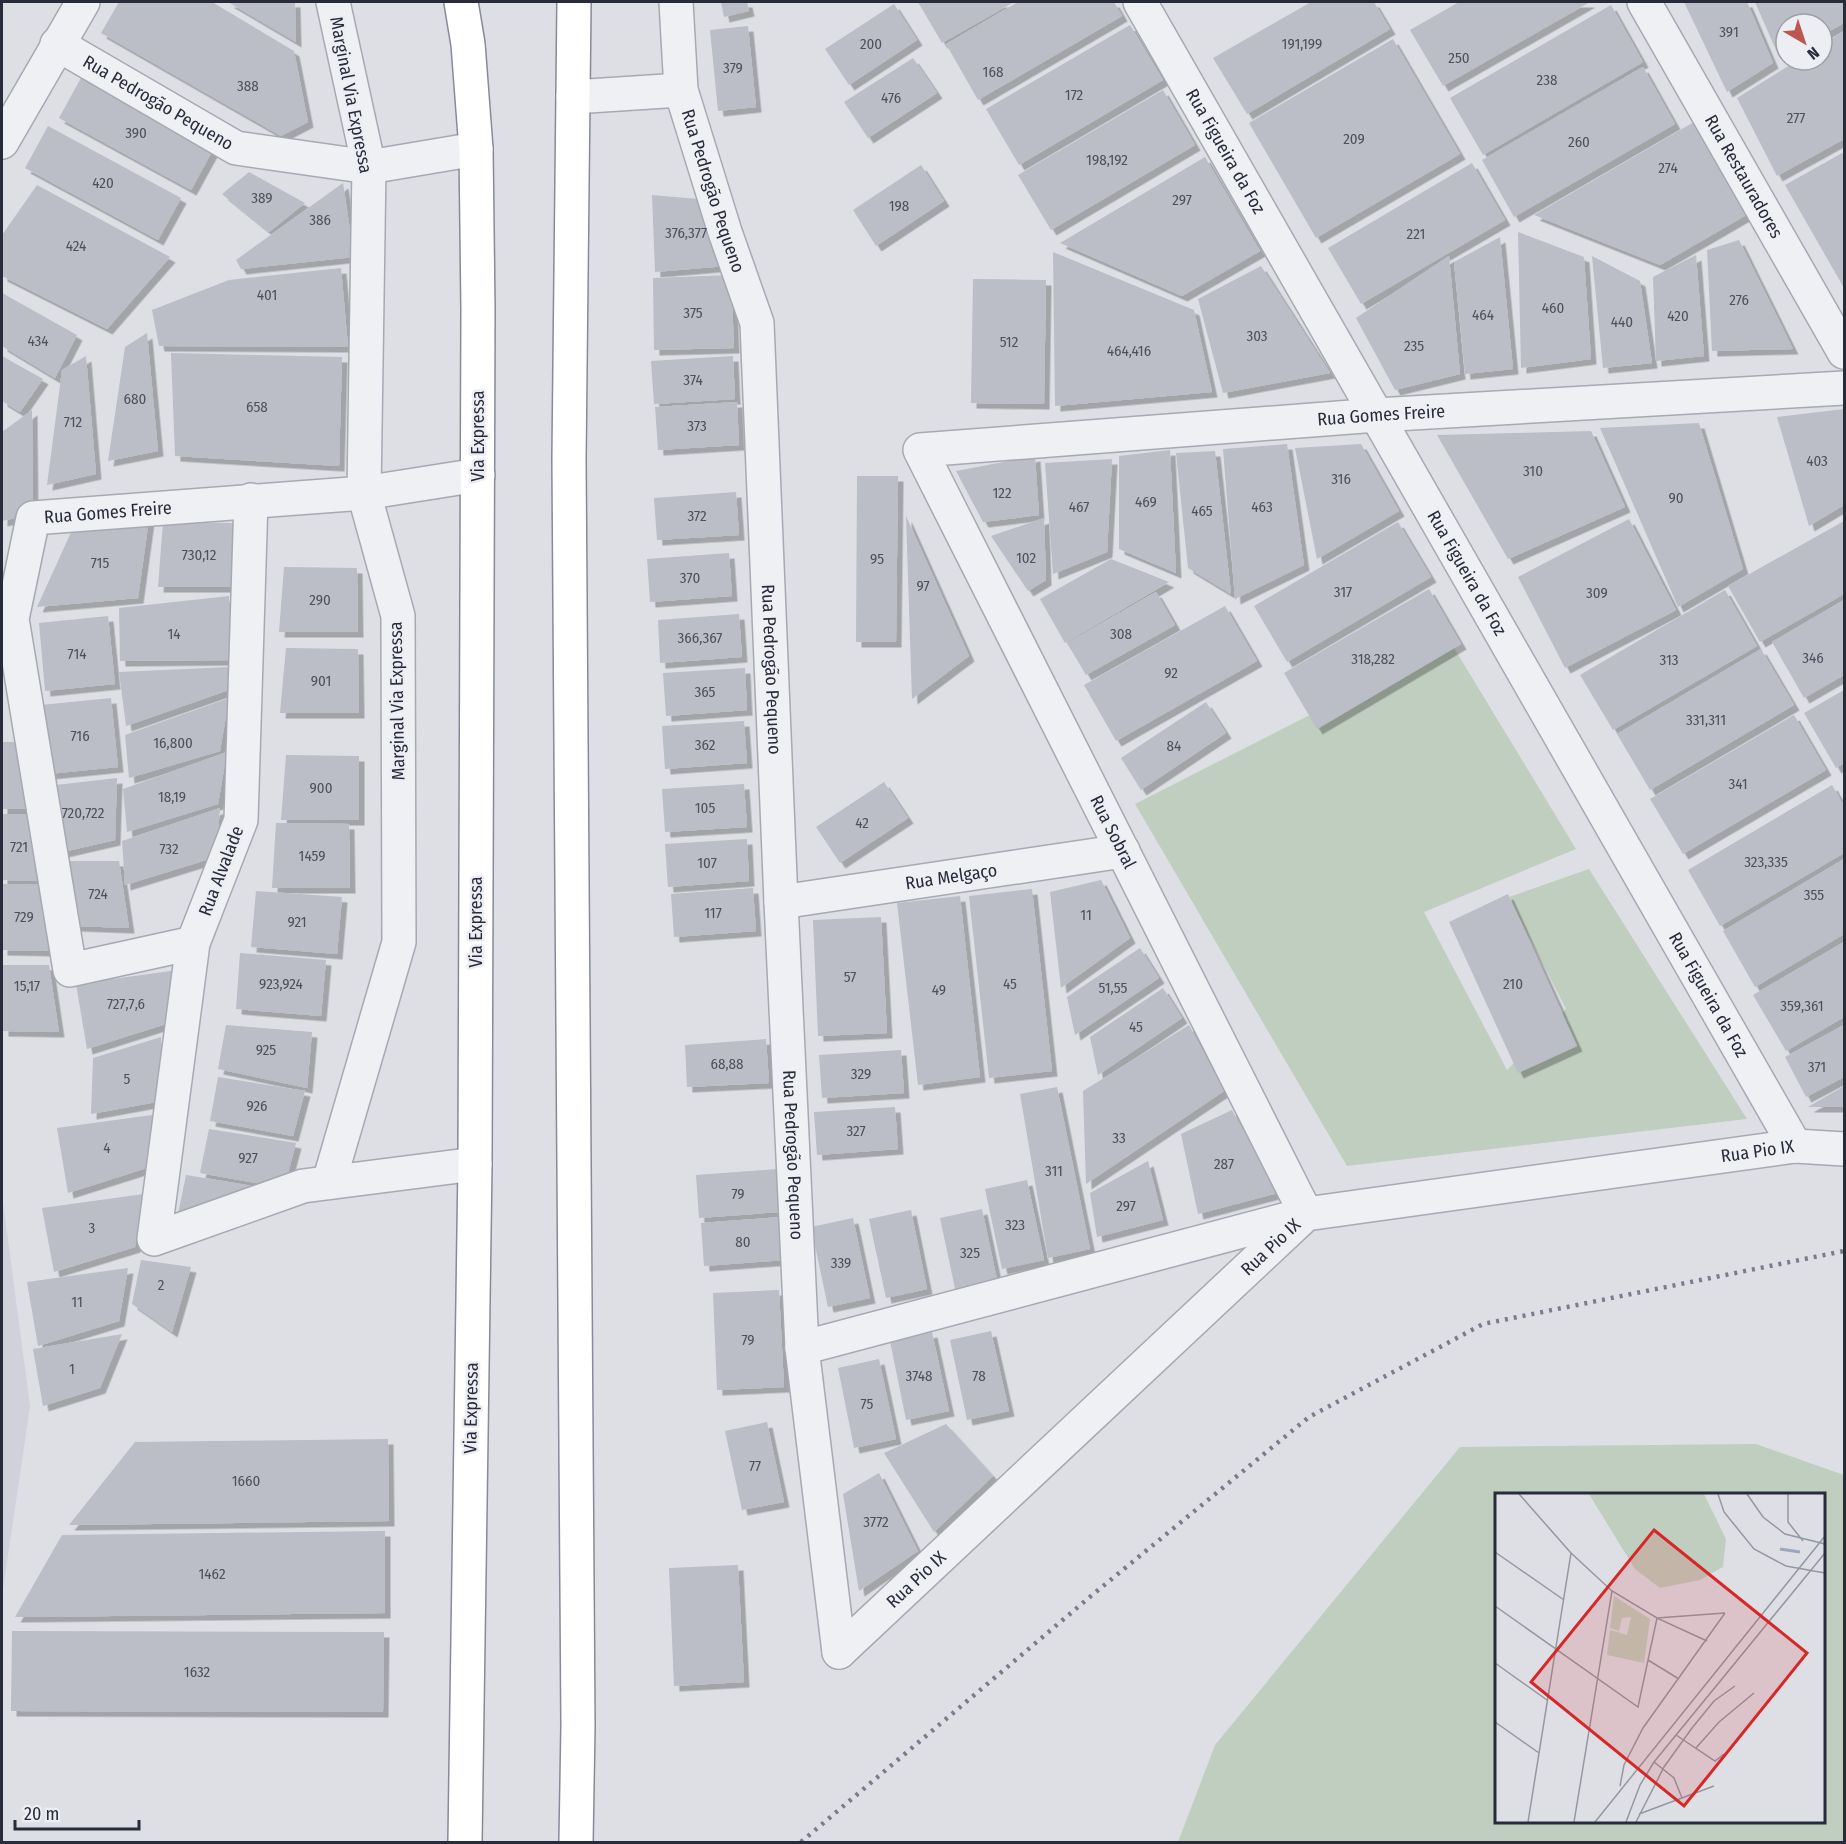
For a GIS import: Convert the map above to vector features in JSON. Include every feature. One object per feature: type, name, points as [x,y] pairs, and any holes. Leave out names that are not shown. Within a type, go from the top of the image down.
[{"type":"highway","name":"Via Expressa","points":[[461,2],[468,44],[476,149],[478,474],[475,1164],[465,1842]]},
{"type":"highway","points":[[574,2],[569,459],[578,1726],[576,1842]]},
{"type":"street","points":[[2,142],[83,2]]},
{"type":"street","name":"Marginal Via Expressa","points":[[329,1182],[399,942],[398,616],[364,493],[369,167],[333,2]]},
{"type":"street","name":"Rua Pedrogão Pequeno","points":[[676,2],[681,90],[725,232],[757,323],[802,1348],[839,1652]]},
{"type":"street","name":"Rua Figueira da Foz","points":[[1140,2],[1795,1146]]},
{"type":"street","name":"Rua Restauradores","points":[[1644,2],[1845,352]]},
{"type":"street","name":"Rua Pedrogão Pequeno","points":[[57,44],[236,148],[369,167],[476,149]]},
{"type":"street","points":[[573,97],[681,90]]},
{"type":"street","name":"Rua Gomes Freire","points":[[920,450],[1377,416],[1845,388]]},
{"type":"street","name":"Rua Sobral","points":[[920,450],[1306,1214]]},
{"type":"street","name":"Rua Gomes Freire","points":[[193,943],[70,970],[12,619],[33,518],[364,493],[478,474]]},
{"type":"street","name":"Rua Alvalade","points":[[251,500],[241,820],[193,943],[154,1239],[303,1186],[329,1182]]},
{"type":"street","name":"Rua Melgaço","points":[[781,902],[1123,851]]},
{"type":"street","name":"Rua Pio IX","points":[[839,1652],[1306,1214],[1795,1146],[1845,1149]]},
{"type":"street","points":[[329,1182],[475,1164]]},
{"type":"street","points":[[802,1348],[1306,1214]]},
{"type":"shaded area","points":[[2,1195],[30,1406],[2,1596]]},
{"type":"green space","points":[[1451,643],[1576,849],[1424,912],[1507,1070],[1566,1009],[1509,897],[1589,869],[1747,1119],[1347,1166],[1135,804]]},
{"type":"green space","points":[[1756,1444],[1844,1475],[1844,1842],[1178,1842],[1215,1745],[1460,1447]]},
{"type":"building","points":[[119,2],[212,2],[294,51],[308,122],[281,136],[101,33]]},
{"type":"building","points":[[228,2],[295,2],[296,42]]},
{"type":"building","points":[[721,2],[747,2],[749,11],[724,17]]},
{"type":"building","points":[[918,2],[1014,2],[942,43]]},
{"type":"building","points":[[1018,2],[1114,2],[1122,16],[978,100],[946,44]]},
{"type":"building","points":[[1311,2],[1374,2],[1390,29],[1247,114],[1213,58]]},
{"type":"building","points":[[1459,2],[1590,2],[1443,86],[1410,30]]},
{"type":"building","points":[[1684,2],[1747,2],[1773,63],[1727,92]]},
{"type":"building","points":[[1755,2],[1844,2],[1844,23],[1834,28],[1834,12],[1774,12],[1774,46]]},
{"type":"building","points":[[894,4],[917,40],[849,85],[825,49]]},
{"type":"building","points":[[1611,5],[1643,62],[1483,155],[1450,98]]},
{"type":"building","points":[[1130,25],[1163,80],[1019,165],[986,109]]},
{"type":"building","points":[[748,26],[756,107],[718,111],[710,30]]},
{"type":"building","points":[[1844,31],[1844,139],[1777,176],[1737,98],[1779,72],[1834,72],[1834,37]]},
{"type":"building","points":[[1393,39],[1460,154],[1316,238],[1249,123]]},
{"type":"building","points":[[913,58],[937,93],[868,138],[844,102]]},
{"type":"building","points":[[1643,67],[1675,124],[1514,217],[1482,160]]},
{"type":"building","points":[[82,76],[214,148],[191,190],[59,118]]},
{"type":"building","points":[[1163,90],[1195,145],[1051,230],[1018,175]]},
{"type":"building","points":[[1694,122],[1748,214],[1660,265],[1534,215]]},
{"type":"building","points":[[48,126],[181,198],[158,240],[25,168]]},
{"type":"building","points":[[1844,152],[1844,288],[1785,185]]},
{"type":"building","points":[[1205,157],[1260,251],[1182,296],[1060,243]]},
{"type":"building","points":[[1472,163],[1505,220],[1361,304],[1328,248]]},
{"type":"building","points":[[921,165],[944,201],[876,246],[853,210]]},
{"type":"building","points":[[249,172],[305,203],[269,232],[222,194]]},
{"type":"building","points":[[343,183],[354,257],[241,269],[236,260]]},
{"type":"building","points":[[37,185],[170,257],[107,329],[2,276],[2,235]]},
{"type":"building","points":[[652,195],[710,200],[726,266],[655,272]]},
{"type":"building","points":[[1518,232],[1584,257],[1591,359],[1521,368]]},
{"type":"building","points":[[1500,237],[1513,369],[1465,374],[1454,262]]},
{"type":"building","points":[[1739,240],[1793,349],[1712,351],[1707,250]]},
{"type":"building","points":[[1053,252],[1194,310],[1212,392],[1055,406]]},
{"type":"building","points":[[1696,255],[1704,356],[1656,361],[1653,277]]},
{"type":"building","points":[[1449,256],[1460,374],[1395,390],[1356,318]]},
{"type":"building","points":[[1592,256],[1640,281],[1652,363],[1603,368]]},
{"type":"building","points":[[1261,266],[1330,373],[1223,393],[1198,299]]},
{"type":"building","points":[[341,268],[348,347],[159,346],[152,310],[229,280]]},
{"type":"building","points":[[731,275],[734,348],[654,350],[653,278]]},
{"type":"building","points":[[973,279],[1046,280],[1044,404],[971,403]]},
{"type":"building","points":[[2,293],[77,335],[55,378],[2,346]]},
{"type":"building","points":[[147,333],[158,451],[108,461],[125,347]]},
{"type":"building","points":[[171,353],[342,357],[339,466],[175,456]]},
{"type":"building","points":[[2,356],[43,379],[20,412],[2,401]]},
{"type":"building","points":[[86,356],[96,474],[47,485],[62,370]]},
{"type":"building","points":[[733,356],[735,399],[654,404],[651,361]]},
{"type":"building","points":[[737,402],[739,445],[658,450],[655,407]]},
{"type":"building","points":[[1844,409],[1844,505],[1809,526],[1777,417]]},
{"type":"building","points":[[32,410],[33,514],[2,521],[2,432]]},
{"type":"building","points":[[1699,423],[1743,569],[1678,607],[1600,428]]},
{"type":"building","points":[[1591,431],[1625,507],[1508,559],[1437,435]]},
{"type":"building","points":[[1287,444],[1304,565],[1235,599],[1223,449]]},
{"type":"building","points":[[1361,444],[1399,511],[1317,559],[1295,448]]},
{"type":"building","points":[[1170,450],[1176,573],[1119,549],[1119,456]]},
{"type":"building","points":[[1215,451],[1231,594],[1188,568],[1176,453]]},
{"type":"building","points":[[1035,456],[1039,515],[983,522],[956,471]]},
{"type":"building","points":[[1112,459],[1107,552],[1053,574],[1045,463]]},
{"type":"building","points":[[857,476],[898,476],[896,642],[856,642]]},
{"type":"building","points":[[736,492],[739,535],[657,540],[654,498]]},
{"type":"building","points":[[906,516],[969,656],[912,699]]},
{"type":"building","points":[[1044,518],[1046,580],[1028,591],[991,536]]},
{"type":"building","points":[[149,519],[138,598],[37,607],[73,528]]},
{"type":"building","points":[[1629,519],[1676,610],[1565,668],[1518,577]]},
{"type":"building","points":[[1844,521],[1844,594],[1760,642],[1728,586]]},
{"type":"building","points":[[163,522],[236,523],[237,587],[158,587]]},
{"type":"building","points":[[1398,522],[1431,577],[1287,662],[1254,606]]},
{"type":"building","points":[[729,553],[732,596],[650,602],[647,559]]},
{"type":"building","points":[[1111,559],[1169,582],[1065,643],[1040,599]]},
{"type":"building","points":[[284,567],[357,568],[358,632],[279,632]]},
{"type":"building","points":[[1429,589],[1461,644],[1317,729],[1284,673]]},
{"type":"building","points":[[1725,590],[1757,646],[1613,730],[1580,675]]},
{"type":"building","points":[[1156,592],[1175,625],[1086,675],[1067,643]]},
{"type":"building","points":[[229,596],[230,660],[120,661],[119,608]]},
{"type":"building","points":[[1844,600],[1844,675],[1804,698],[1772,642]]},
{"type":"building","points":[[1225,606],[1257,661],[1116,741],[1084,685]]},
{"type":"building","points":[[739,614],[742,657],[660,663],[658,620]]},
{"type":"building","points":[[108,616],[115,684],[45,691],[39,623]]},
{"type":"building","points":[[286,648],[358,649],[359,713],[280,713]]},
{"type":"building","points":[[1761,649],[1794,705],[1650,790],[1617,734]]},
{"type":"building","points":[[230,667],[226,691],[126,726],[119,672]]},
{"type":"building","points":[[745,668],[747,710],[666,716],[663,673]]},
{"type":"building","points":[[1844,690],[1844,763],[1836,768],[1804,713]]},
{"type":"building","points":[[111,698],[118,767],[48,774],[41,705]]},
{"type":"building","points":[[229,698],[220,751],[129,778],[125,735]]},
{"type":"building","points":[[1206,702],[1226,733],[1141,790],[1121,758]]},
{"type":"building","points":[[1794,715],[1826,770],[1683,854],[1650,799]]},
{"type":"building","points":[[744,721],[747,763],[665,769],[662,726]]},
{"type":"building","points":[[2,742],[20,742],[30,809],[2,809]]},
{"type":"building","points":[[227,752],[218,804],[127,832],[123,789]]},
{"type":"building","points":[[286,755],[359,756],[359,820],[281,820]]},
{"type":"building","points":[[117,778],[115,840],[54,854],[47,786]]},
{"type":"building","points":[[884,782],[908,818],[840,863],[816,827]]},
{"type":"building","points":[[744,784],[747,827],[665,832],[662,789]]},
{"type":"building","points":[[1832,785],[1844,806],[1844,853],[1720,926],[1688,870]]},
{"type":"building","points":[[220,808],[216,857],[125,885],[122,841]]},
{"type":"building","points":[[2,814],[31,814],[41,881],[2,880]]},
{"type":"building","points":[[276,823],[349,824],[350,888],[272,888]]},
{"type":"building","points":[[747,839],[749,881],[668,887],[665,844]]},
{"type":"building","points":[[1844,859],[1844,934],[1755,987],[1723,931]]},
{"type":"building","points":[[69,861],[119,861],[129,928],[74,926]]},
{"type":"building","points":[[1101,880],[1130,938],[1061,988],[1050,892]]},
{"type":"building","points":[[2,884],[41,884],[51,951],[2,950]]},
{"type":"building","points":[[753,888],[756,931],[674,937],[671,894]]},
{"type":"building","points":[[1032,889],[1052,1071],[989,1078],[969,896]]},
{"type":"building","points":[[256,891],[342,897],[337,954],[251,947]]},
{"type":"building","points":[[1508,894],[1577,1046],[1518,1073],[1449,922]]},
{"type":"building","points":[[960,896],[980,1077],[918,1085],[897,903]]},
{"type":"building","points":[[881,917],[887,1033],[818,1036],[813,920]]},
{"type":"building","points":[[1844,942],[1844,1017],[1786,1051],[1753,995]]},
{"type":"building","points":[[1140,948],[1159,978],[1075,1035],[1067,997]]},
{"type":"building","points":[[240,953],[326,960],[321,1016],[236,1009]]},
{"type":"building","points":[[2,965],[49,965],[59,1032],[3,1031]]},
{"type":"building","points":[[178,970],[169,1023],[87,1049],[76,984]]},
{"type":"building","points":[[1163,988],[1182,1018],[1098,1075],[1090,1037]]},
{"type":"building","points":[[226,1025],[312,1032],[307,1088],[218,1069]]},
{"type":"building","points":[[1189,1025],[1224,1091],[1086,1184],[1083,1091]]},
{"type":"building","points":[[1844,1025],[1844,1077],[1806,1097],[1785,1057]]},
{"type":"building","points":[[161,1037],[162,1101],[91,1114],[93,1058]]},
{"type":"building","points":[[766,1039],[769,1083],[687,1087],[685,1045]]},
{"type":"building","points":[[901,1050],[904,1093],[822,1098],[819,1055]]},
{"type":"building","points":[[218,1077],[305,1091],[293,1136],[210,1121]]},
{"type":"building","points":[[1844,1086],[1844,1107],[1808,1107]]},
{"type":"building","points":[[1057,1087],[1090,1249],[1048,1258],[1020,1094]]},
{"type":"building","points":[[895,1107],[898,1149],[817,1155],[814,1112]]},
{"type":"building","points":[[1232,1110],[1278,1193],[1198,1214],[1181,1134]]},
{"type":"building","points":[[159,1114],[150,1167],[68,1193],[57,1128]]},
{"type":"building","points":[[209,1129],[296,1143],[284,1188],[200,1173]]},
{"type":"building","points":[[1148,1161],[1163,1220],[1097,1237],[1090,1193]]},
{"type":"building","points":[[777,1169],[780,1212],[699,1218],[696,1175]]},
{"type":"building","points":[[186,1175],[272,1189],[177,1219]]},
{"type":"building","points":[[1027,1180],[1044,1260],[1002,1269],[985,1189]]},
{"type":"building","points":[[144,1194],[135,1247],[54,1272],[42,1208]]},
{"type":"building","points":[[982,1209],[999,1289],[957,1298],[940,1218]]},
{"type":"building","points":[[911,1210],[927,1289],[886,1298],[869,1219]]},
{"type":"building","points":[[782,1217],[785,1260],[704,1266],[701,1223]]},
{"type":"building","points":[[853,1218],[870,1298],[828,1307],[811,1227]]},
{"type":"building","points":[[141,1260],[191,1267],[172,1332],[132,1304]]},
{"type":"building","points":[[128,1268],[119,1321],[38,1346],[27,1282]]},
{"type":"building","points":[[779,1290],[784,1387],[717,1390],[713,1293]]},
{"type":"building","points":[[991,1331],[1009,1411],[967,1420],[950,1340]]},
{"type":"building","points":[[932,1332],[949,1411],[906,1420],[890,1341]]},
{"type":"building","points":[[122,1334],[100,1388],[43,1406],[33,1349]]},
{"type":"building","points":[[879,1359],[896,1439],[854,1448],[838,1368]]},
{"type":"building","points":[[767,1422],[784,1502],[742,1510],[725,1431]]},
{"type":"building","points":[[946,1424],[993,1476],[934,1532],[884,1453]]},
{"type":"building","points":[[388,1439],[389,1521],[69,1525],[135,1442]]},
{"type":"building","points":[[879,1473],[918,1551],[859,1591],[843,1494]]},
{"type":"building","points":[[385,1531],[385,1613],[15,1617],[62,1535]]},
{"type":"building","points":[[738,1565],[744,1682],[674,1686],[669,1568]]},
{"type":"building","points":[[12,1631],[384,1632],[383,1712],[11,1711]]},
{"type":"railway","points":[[801,1842],[1091,1596],[1309,1417],[1483,1324],[1844,1251]]}]
